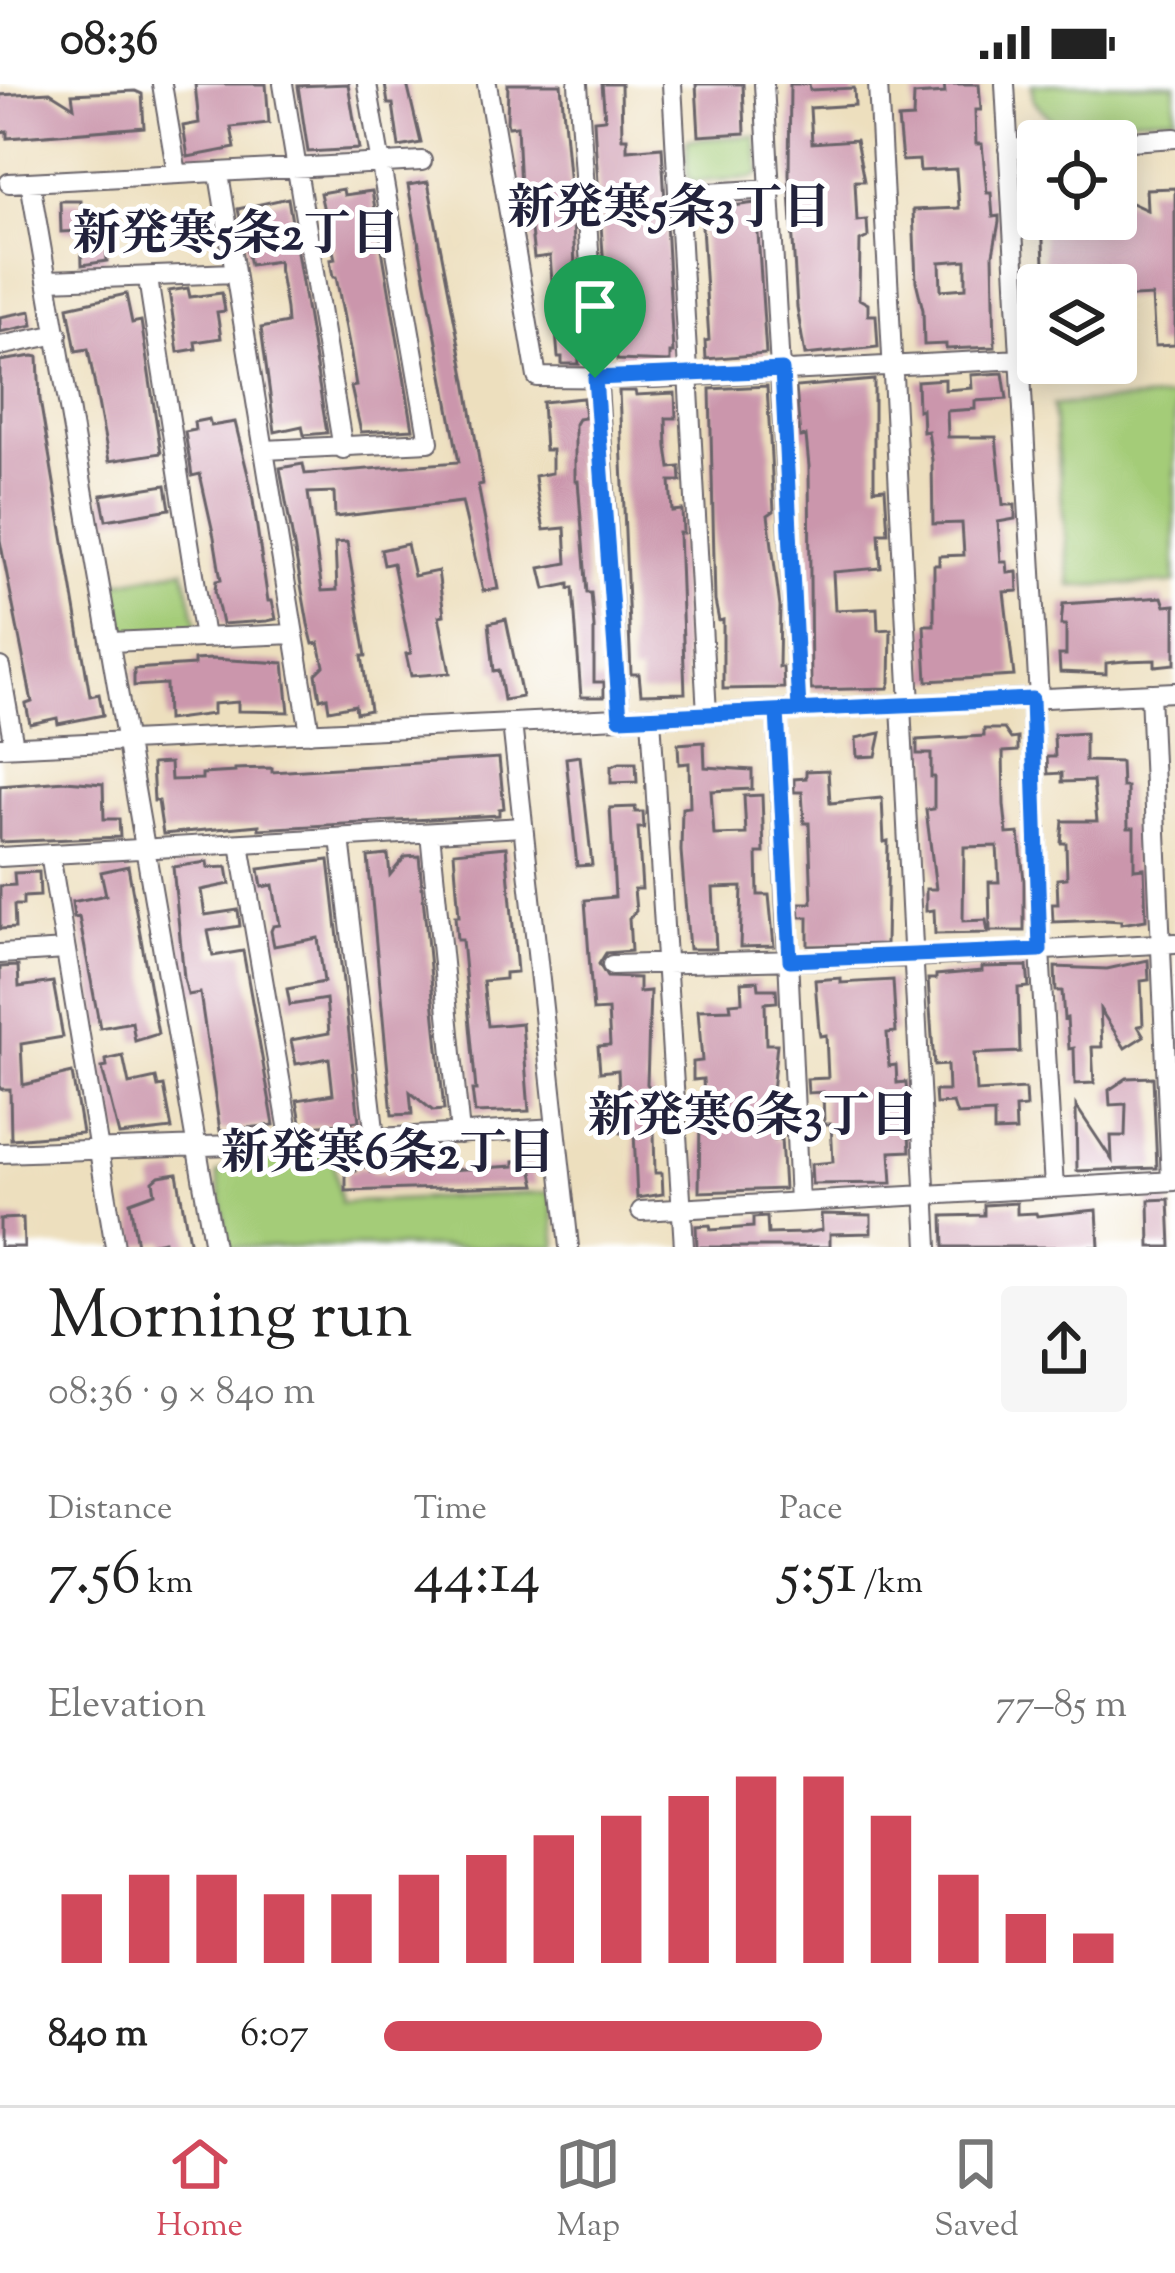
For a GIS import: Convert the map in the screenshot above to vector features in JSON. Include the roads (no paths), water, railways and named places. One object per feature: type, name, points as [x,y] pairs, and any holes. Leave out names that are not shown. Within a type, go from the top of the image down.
[{"type":"street","points":[[162,84],[177,174]]},
{"type":"street","points":[[283,84],[344,448]]},
{"type":"street","points":[[265,450],[429,442],[367,84]]},
{"type":"street","points":[[487,84],[537,377],[688,376],[1017,359]]},
{"type":"street","points":[[578,84],[620,718]]},
{"type":"street","points":[[672,84],[707,714]]},
{"type":"street","points":[[764,84],[799,710]]},
{"type":"street","points":[[878,84],[928,1247]]},
{"type":"street","points":[[1005,84],[1017,294]]},
{"type":"street","points":[[1137,141],[1175,139]]},
{"type":"street","points":[[1008,149],[1017,148]]},
{"type":"street","points":[[9,184],[422,161]]},
{"type":"street","points":[[219,174],[310,733]]},
{"type":"street","points":[[31,182],[214,1247]]},
{"type":"street","points":[[678,195],[771,189]]},
{"type":"street","points":[[49,280],[235,273]]},
{"type":"street","points":[[148,279],[204,638]]},
{"type":"street","points":[[0,346],[58,334]]},
{"type":"street","points":[[1022,384],[1040,950],[1054,1188]]},
{"type":"street","points":[[111,642],[294,634]]},
{"type":"street","points":[[0,668],[7,747],[1175,692]]},
{"type":"street","points":[[641,1211],[1173,1181],[1168,943],[1150,693]]},
{"type":"street","points":[[777,711],[799,1202]]},
{"type":"street","points":[[651,717],[684,1247]]},
{"type":"street","points":[[512,723],[569,1247]]},
{"type":"street","points":[[0,857],[524,827]]},
{"type":"street","points":[[430,833],[460,1134]]},
{"type":"street","points":[[340,838],[375,1138]]},
{"type":"street","points":[[240,844],[291,1143]]},
{"type":"street","points":[[50,854],[116,1247]]},
{"type":"street","points":[[611,964],[913,957],[1168,943]]},
{"type":"street","points":[[0,954],[66,950]]},
{"type":"street","points":[[0,1154],[556,1128]]},
{"type":"district","name":"新発寒5条3丁目","points":[[669,206]]},
{"type":"district","name":"新発寒5条2丁目","points":[[236,232]]},
{"type":"district","name":"新発寒6条3丁目","points":[[753,1114]]},
{"type":"district","name":"新発寒6条2丁目","points":[[388,1151]]}]
